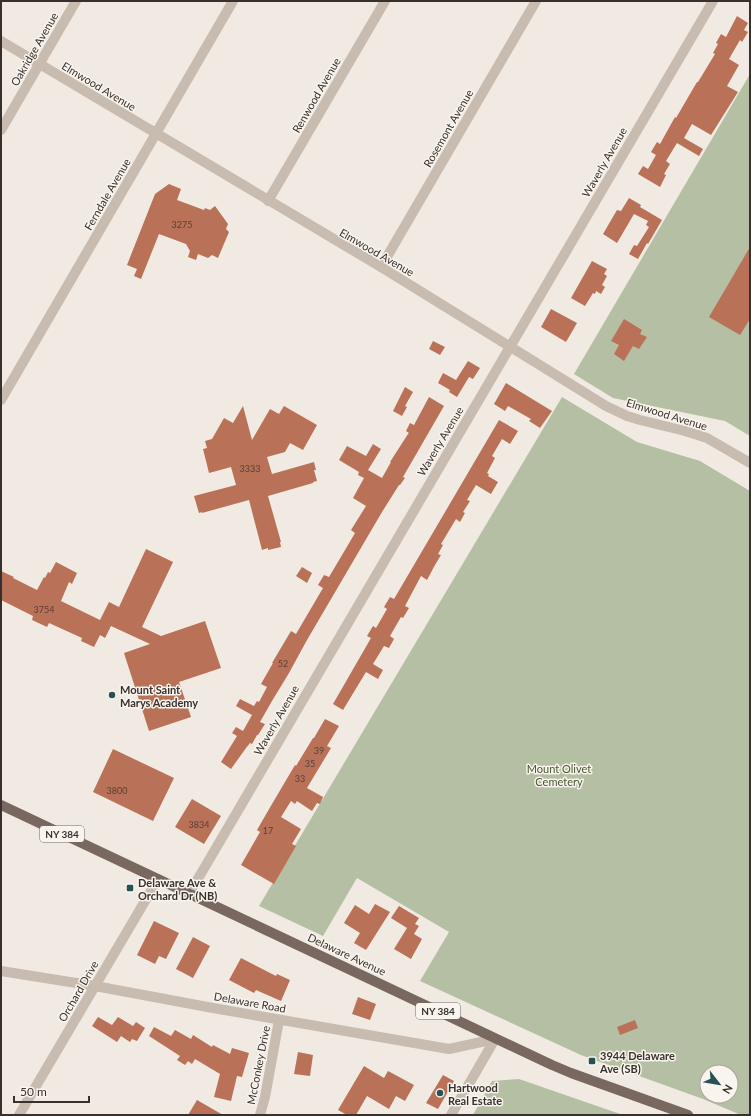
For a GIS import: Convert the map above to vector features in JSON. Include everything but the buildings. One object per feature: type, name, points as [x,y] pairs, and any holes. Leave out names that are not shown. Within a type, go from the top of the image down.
[{"type":"main road","name":"Delaware Avenue","points":[[1,805],[571,1073],[688,1115]]},
{"type":"street","name":"Oakridge Avenue","points":[[1,130],[76,1]]},
{"type":"street","name":"Ferndale Avenue","points":[[1,400],[233,1]]},
{"type":"street","name":"Renwood Avenue","points":[[268,201],[385,1]]},
{"type":"street","name":"Rosemont Avenue","points":[[381,267],[536,1]]},
{"type":"street","name":"Waverly Avenue","points":[[189,894],[712,1]]},
{"type":"street","name":"Elmwood Avenue","points":[[1,41],[381,267],[616,411],[640,420],[685,431],[706,438],[750,463]]},
{"type":"street","name":"Orchard Drive","points":[[19,1115],[158,879]]},
{"type":"street","name":"Delaware Road","points":[[1,971],[95,986],[279,1020],[449,1048],[495,1038]]},
{"type":"street","name":"McConkey Drive","points":[[260,1115],[279,1020]]},
{"type":"street","points":[[451,1115],[495,1038]]},
{"type":"green space","points":[[750,74],[750,436],[725,421],[613,398],[574,374]]},
{"type":"green space","name":"Mount Olivet Cemetery","points":[[562,397],[637,442],[700,461],[750,491],[750,1115],[741,1115],[715,1104],[739,1104],[739,1064],[699,1064],[699,1098],[581,1055],[420,981],[449,932],[357,878],[323,936],[259,906]]},
{"type":"green space","points":[[519,1079],[623,1115],[473,1115],[492,1081]]},
{"type":"place","name":"Mount Saint Marys Academy","points":[[112,695]]},
{"type":"place","name":"Delaware Ave & Orchard Dr (NB)","points":[[130,888]]},
{"type":"place","name":"3944 Delaware Ave (SB)","points":[[592,1061]]},
{"type":"place","name":"Hartwood Real Estate","points":[[440,1093]]}]
